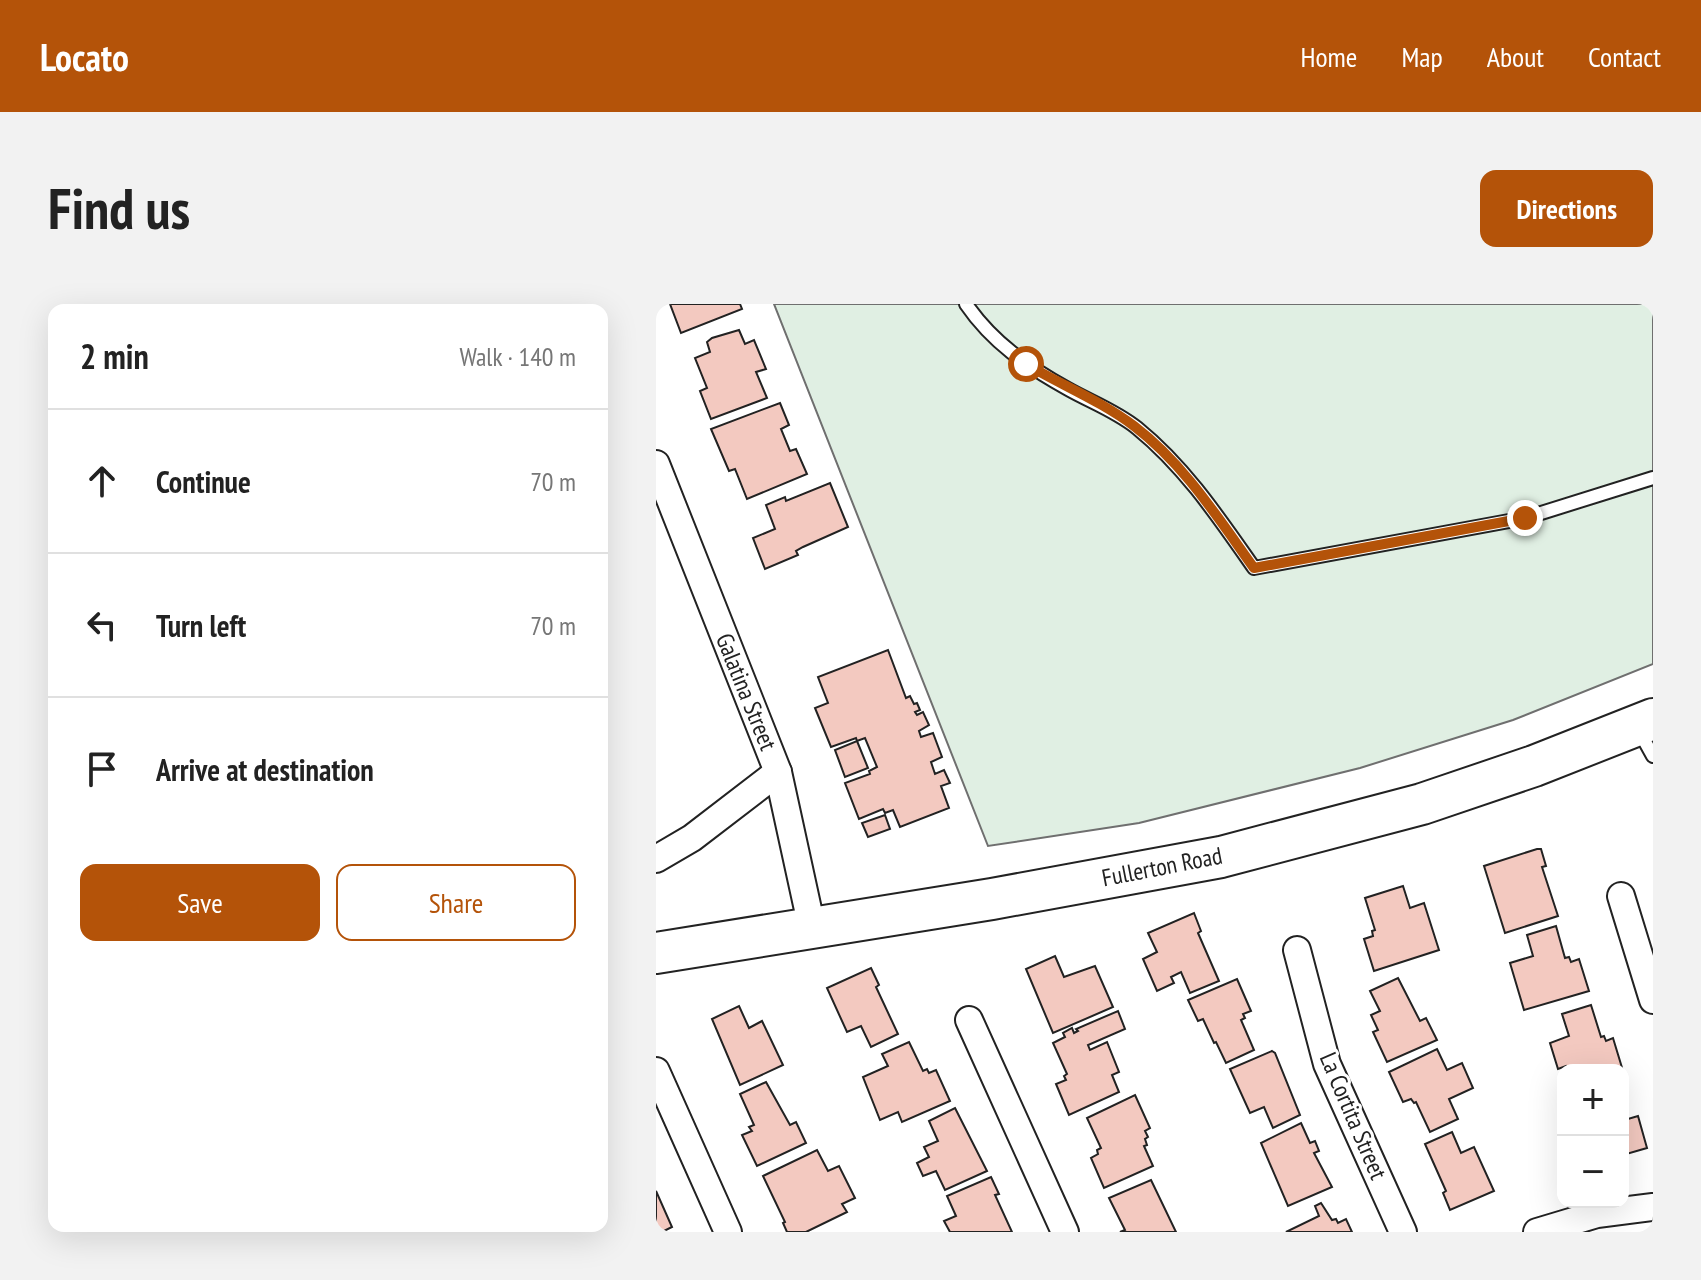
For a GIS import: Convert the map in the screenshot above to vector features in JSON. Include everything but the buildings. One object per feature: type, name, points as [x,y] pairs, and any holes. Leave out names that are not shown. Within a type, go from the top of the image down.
[{"type":"main road","name":"Fullerton Road","points":[[656,953],[992,899],[1221,857],[1422,804],[1534,766],[1648,734]]},
{"type":"street","name":"Galatina Street","points":[[656,464],[778,772],[812,928]]},
{"type":"street","points":[[656,859],[692,838],[778,772]]},
{"type":"street","points":[[1621,896],[1653,1000]]},
{"type":"street","name":"La Cortita Street","points":[[1297,950],[1327,1064],[1403,1232]]},
{"type":"street","points":[[969,1020],[1065,1232]]},
{"type":"street","points":[[656,1071],[728,1232]]},
{"type":"street","points":[[1537,1232],[1597,1214],[1653,1207]]},
{"type":"lane","points":[[966,304],[995,340],[1026,364],[1109,409],[1136,427],[1170,458],[1209,504],[1254,568],[1525,518],[1653,478]]},
{"type":"green space","points":[[774,304],[1653,304],[1653,664],[1513,720],[1360,768],[1139,823],[988,846]]},
{"type":"route","points":[[1026,364],[1136,427],[1170,458],[1209,504],[1254,568],[1525,518]]}]
